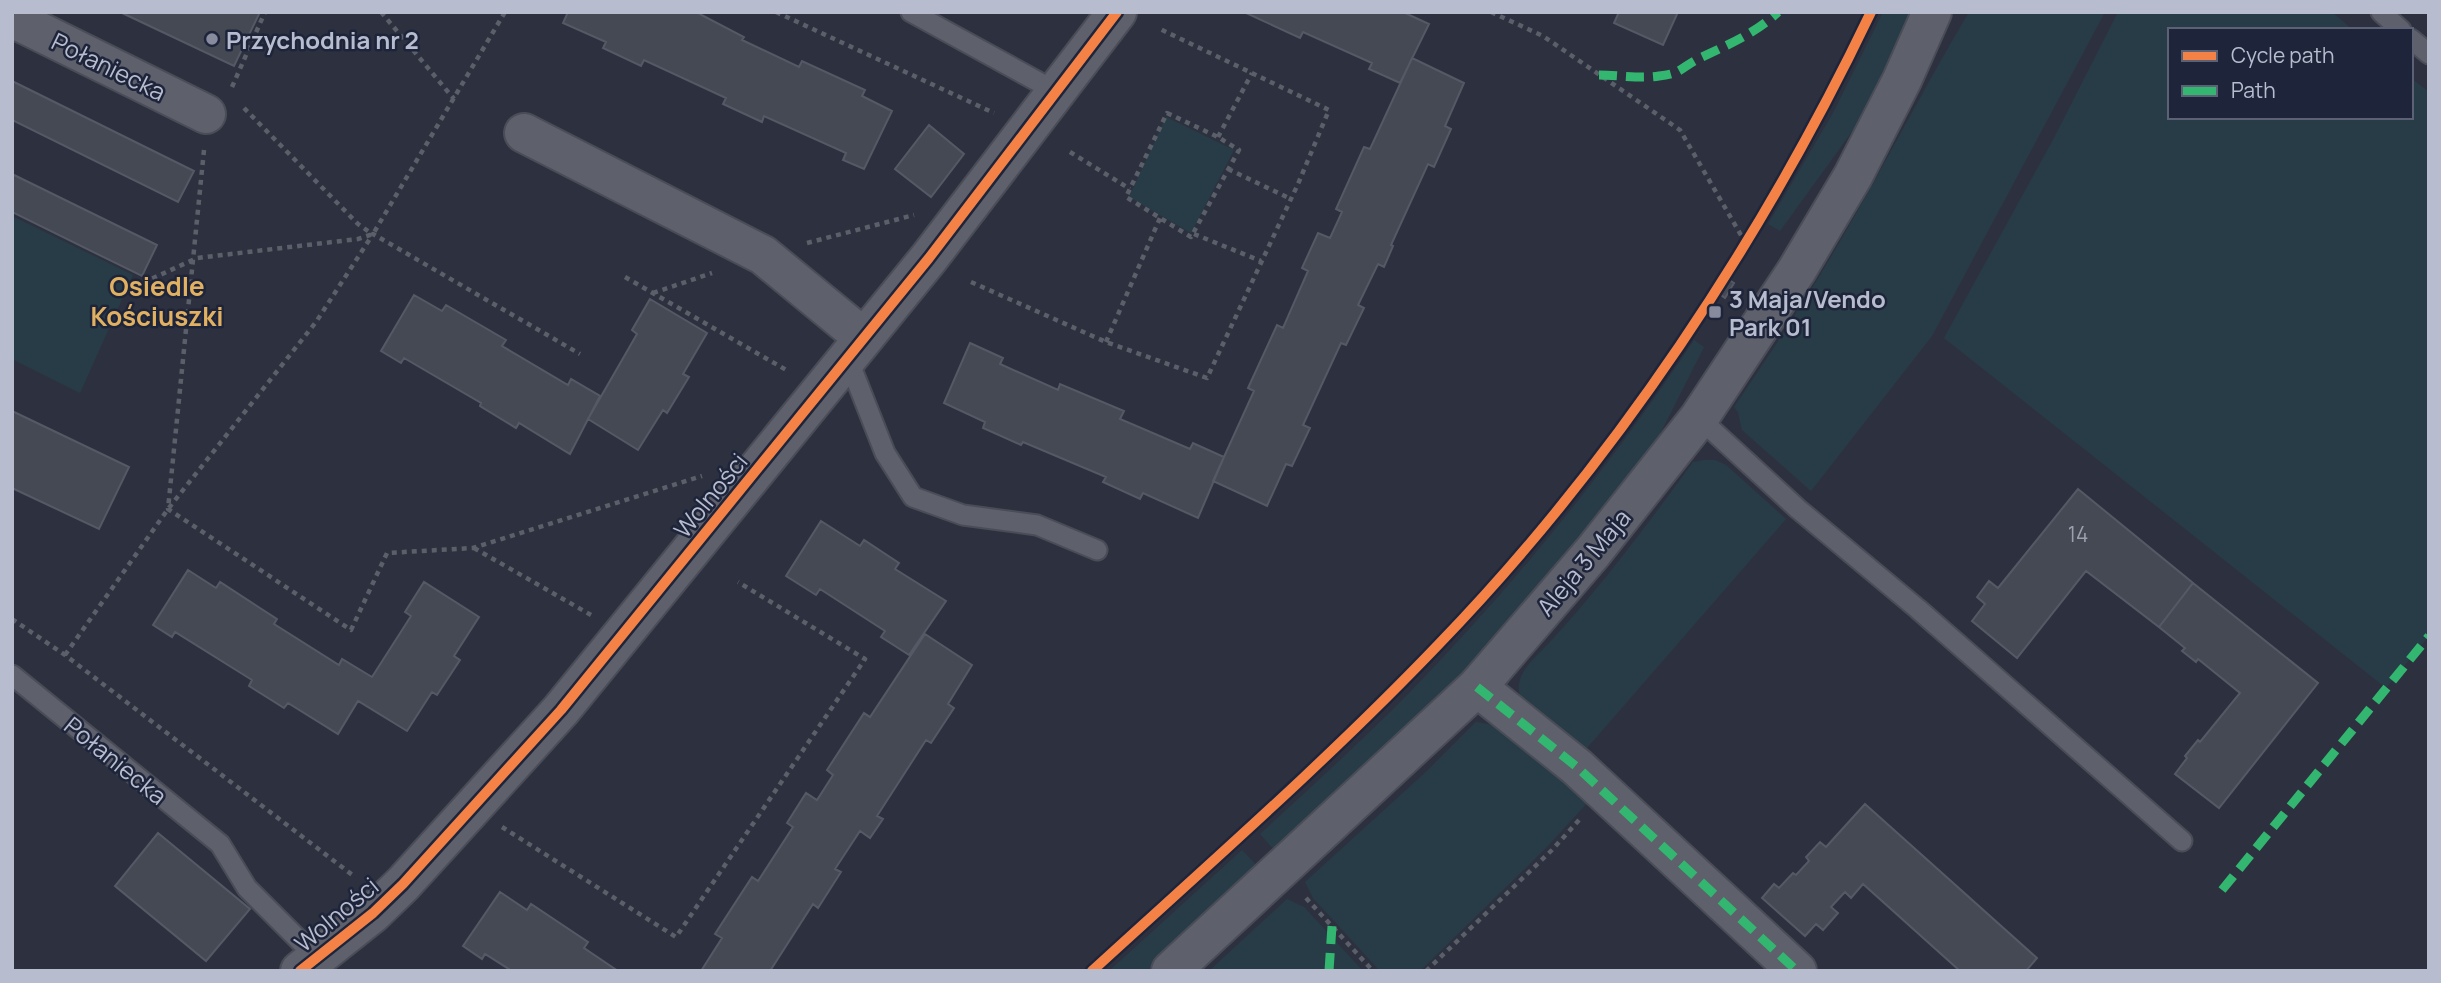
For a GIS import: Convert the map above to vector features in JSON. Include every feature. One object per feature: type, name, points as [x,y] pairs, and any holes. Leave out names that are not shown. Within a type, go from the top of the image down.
[{"type":"street","name":"Wolności","points":[[308,964],[373,914],[492,788],[561,710],[929,258],[1117,12]]},
{"type":"street","name":"Aleja 3 Maja","points":[[1171,971],[1477,687],[1593,552],[1699,418],[1797,270],[1853,176],[1902,80],[1932,12]]},
{"type":"street","name":"Aleja 3 Maja","points":[[1902,80],[1947,12]]},
{"type":"street","name":"Połaniecka","points":[[12,19],[214,116]]},
{"type":"street","points":[[524,133],[763,255],[856,349]]},
{"type":"street","points":[[1477,687],[1577,767],[1797,971]]},
{"type":"lane","points":[[911,12],[1055,91]]},
{"type":"lane","points":[[2381,12],[2399,28]]},
{"type":"lane","points":[[2413,41],[2429,54]]},
{"type":"lane","points":[[856,349],[885,453],[913,497],[962,514],[1037,525],[1097,550]]},
{"type":"lane","points":[[1699,418],[1798,509],[1917,609],[2182,841]]},
{"type":"lane","name":"Połaniecka","points":[[12,675],[220,844]]},
{"type":"lane","name":"Wolności","points":[[220,844],[247,888],[308,964]]},
{"type":"path","points":[[168,509],[203,154],[214,116],[265,12]]},
{"type":"path","points":[[381,12],[454,99]]},
{"type":"path","points":[[65,655],[168,509],[316,322],[373,234],[505,12]]},
{"type":"path","points":[[775,12],[1005,118]]},
{"type":"path","points":[[1490,12],[1543,36],[1680,131],[1745,242]]},
{"type":"path","points":[[971,282],[1106,342],[1207,378],[1329,110],[1160,29]]},
{"type":"path","points":[[1217,137],[1252,73]]},
{"type":"path","points":[[1167,113],[1239,150],[1228,169],[1191,237],[1126,197],[1167,113]]},
{"type":"path","points":[[1070,152],[1130,189]]},
{"type":"path","points":[[1228,169],[1291,198]]},
{"type":"path","points":[[653,293],[763,255],[922,213]]},
{"type":"path","points":[[1106,342],[1160,218]]},
{"type":"path","points":[[125,291],[192,261],[358,239],[373,234],[580,354]]},
{"type":"path","points":[[1194,234],[1262,261]]},
{"type":"path","points":[[625,277],[792,373]]},
{"type":"path","points":[[168,509],[351,630],[387,553],[473,548],[707,475]]},
{"type":"path","points":[[473,548],[597,618]]},
{"type":"path","points":[[496,823],[676,937],[865,659],[738,582]]},
{"type":"path","points":[[12,619],[65,655],[360,881]]},
{"type":"path","points":[[1426,971],[1552,850],[1604,793]]},
{"type":"path","points":[[1299,890],[1373,971]]},
{"type":"shaded area","points":[[1883,12],[1915,12],[1864,115],[1780,231],[1768,224],[1833,113]]},
{"type":"shaded area","points":[[1969,12],[2105,12],[1932,336],[1811,491],[1742,430],[1738,412],[1734,407],[1833,254]]},
{"type":"shaded area","points":[[2118,12],[2332,12],[2351,28],[2168,28],[2168,119],[2413,119],[2413,80],[2429,92],[2429,636],[2386,688],[1944,338],[2054,138]]},
{"type":"shaded area","points":[[1166,117],[1234,150],[1191,233],[1129,197]]},
{"type":"shaded area","points":[[12,216],[133,275],[80,393],[12,359]]},
{"type":"shaded area","points":[[1694,340],[1704,347],[1658,438],[1541,587],[1395,742],[1276,852],[1260,834],[1393,710],[1525,566],[1630,433]]},
{"type":"shaded area","points":[[1715,460],[1726,465],[1786,519],[1580,756],[1527,710],[1519,692],[1521,678],[1528,665],[1606,577],[1693,462]]},
{"type":"shaded area","points":[[1476,722],[1499,726],[1589,801],[1544,850],[1420,971],[1380,971],[1313,898],[1305,882],[1428,770]]},
{"type":"shaded area","points":[[1242,850],[1259,868],[1147,971],[1109,971]]},
{"type":"shaded area","points":[[1287,899],[1304,907],[1363,971],[1209,971]]},
{"type":"building","name":"Przychodnia nr 2","points":[[120,12],[260,12],[234,66]]},
{"type":"building","points":[[568,12],[696,12],[744,37],[742,40],[799,67],[802,61],[865,90],[862,96],[892,111],[864,169],[843,160],[846,153],[764,116],[762,122],[723,104],[726,98],[644,60],[641,66],[603,48],[606,42],[563,23]]},
{"type":"building","points":[[1244,12],[1403,12],[1429,24],[1400,83],[1369,69],[1372,63],[1303,32],[1300,38]]},
{"type":"building","points":[[1619,12],[1678,12],[1663,45],[1614,23]]},
{"type":"building","points":[[1412,58],[1464,83],[1445,126],[1451,129],[1434,167],[1428,164],[1391,245],[1393,246],[1384,267],[1378,264],[1358,305],[1364,308],[1346,345],[1341,343],[1303,425],[1310,428],[1292,466],[1286,464],[1267,506],[1213,481],[1254,391],[1248,388],[1277,325],[1283,328],[1308,271],[1302,268],[1318,233],[1330,238],[1342,212],[1336,209],[1364,147],[1370,149]]},
{"type":"building","points":[[12,81],[194,171],[178,202],[12,120]]},
{"type":"building","points":[[929,125],[964,154],[931,197],[895,169]]},
{"type":"building","points":[[12,174],[157,245],[142,276],[12,212]]},
{"type":"building","points":[[1726,278],[1734,283],[1725,298],[1717,292]]},
{"type":"building","points":[[414,295],[442,311],[446,305],[506,340],[502,346],[568,385],[571,379],[600,396],[570,454],[519,423],[516,428],[480,406],[481,403],[404,358],[401,363],[381,351]]},
{"type":"building","points":[[650,299],[707,333],[683,374],[689,377],[667,413],[663,410],[638,450],[588,419],[637,334],[632,330]]},
{"type":"building","points":[[970,343],[1003,358],[1000,364],[1058,390],[1060,384],[1124,411],[1120,419],[1190,449],[1193,443],[1224,457],[1198,518],[1143,493],[1140,499],[1103,482],[1106,477],[983,428],[985,422],[944,403]]},
{"type":"building","points":[[12,411],[129,467],[99,529],[12,488]]},
{"type":"building","points":[[2078,489],[2193,583],[2159,627],[2086,571],[2017,658],[1972,621],[1985,604],[1977,597],[1989,581],[1998,588]]},
{"type":"building","points":[[821,521],[860,546],[864,540],[899,563],[895,569],[946,601],[909,655],[881,637],[885,631],[820,589],[816,595],[786,576]]},
{"type":"building","points":[[188,570],[216,588],[220,582],[277,619],[274,624],[339,665],[342,659],[372,677],[411,616],[405,612],[424,582],[479,617],[454,656],[460,660],[437,695],[432,692],[407,731],[358,701],[338,734],[288,703],[284,708],[249,686],[252,680],[175,632],[172,637],[153,625]]},
{"type":"building","points":[[2193,583],[2318,683],[2219,808],[2175,774],[2187,758],[2185,756],[2240,693],[2198,659],[2196,662],[2182,651],[2185,648],[2159,627]]},
{"type":"building","points":[[925,634],[972,665],[948,704],[954,708],[931,743],[926,740],[877,816],[883,819],[870,838],[860,831],[835,869],[841,872],[818,908],[813,904],[770,971],[701,971],[722,938],[715,934],[752,877],[758,881],[793,827],[787,823],[806,793],[817,800],[833,775],[827,770],[864,713],[870,717]]},
{"type":"building","points":[[1865,804],[2037,958],[2026,971],[1960,971],[1863,884],[1851,898],[1845,892],[1831,907],[1838,913],[1823,930],[1816,924],[1805,936],[1762,898],[1774,884],[1779,888],[1793,873],[1796,875],[1809,861],[1806,857],[1820,842],[1826,847]]},
{"type":"building","points":[[158,833],[250,909],[206,961],[115,886]]},
{"type":"building","points":[[500,892],[527,910],[531,904],[588,942],[584,948],[618,971],[512,971],[485,954],[482,959],[463,946]]},
{"type":"marked path","points":[[1599,75],[1644,77],[1672,74],[1750,33],[1778,12]]},
{"type":"marked path","points":[[2222,890],[2429,636]]},
{"type":"marked path","points":[[1477,687],[1577,767],[1797,971]]},
{"type":"marked path","points":[[1329,971],[1332,926]]},
{"type":"cycle path","points":[[300,971],[373,913],[403,884],[561,710],[929,258],[1117,12]]},
{"type":"cycle path","points":[[1092,971],[1268,811],[1397,687],[1503,575],[1565,501],[1624,425],[1733,264],[1782,181],[1871,12]]},
{"type":"place","name":"Przychodnia nr 2","points":[[212,39]]},
{"type":"place","name":"3 Maja/Vendo Park 01","points":[[1715,312]]},
{"type":"district","name":"Osiedle Kościuszki","points":[[157,301]]}]
